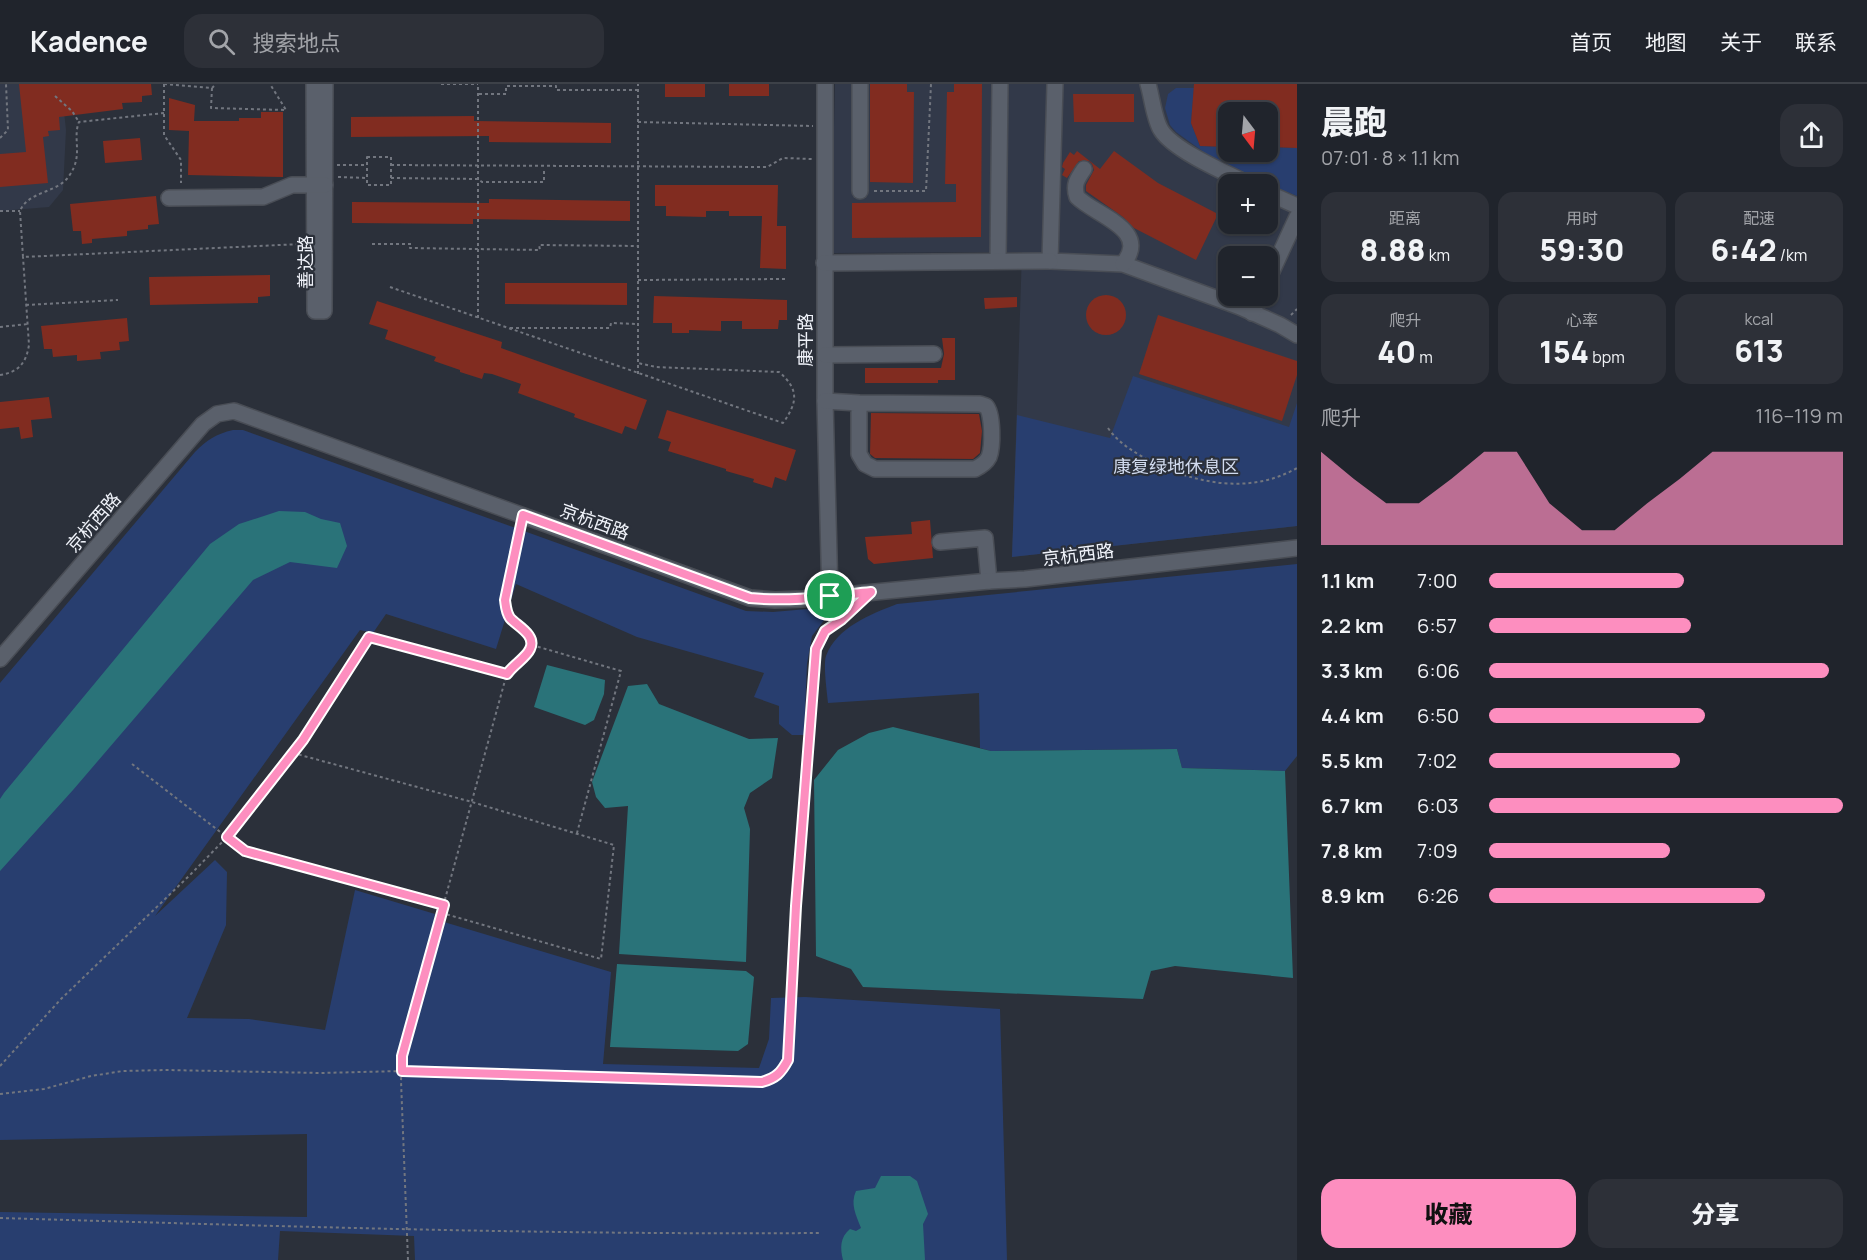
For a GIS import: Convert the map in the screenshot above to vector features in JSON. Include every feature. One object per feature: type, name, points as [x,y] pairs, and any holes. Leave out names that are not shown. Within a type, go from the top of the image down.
[{"type":"street","name":"善达路","points":[[314,84],[322,178],[315,244],[315,311],[324,311],[322,178],[326,84]]},
{"type":"street","name":"康平路","points":[[825,84],[825,401],[830,596]]},
{"type":"street","points":[[860,84],[860,191]]},
{"type":"street","points":[[998,261],[1000,84]]},
{"type":"street","points":[[1050,261],[1055,84]]},
{"type":"street","points":[[1148,84],[1159,128],[1168,138],[1229,174]]},
{"type":"street","points":[[1084,169],[1075,183],[1074,189],[1077,197],[1118,224],[1128,234],[1131,246],[1130,255],[1123,264]]},
{"type":"street","points":[[175,198],[263,197],[288,186],[322,178]]},
{"type":"street","points":[[1278,197],[1297,206]]},
{"type":"street","points":[[1278,258],[1297,217]]},
{"type":"street","points":[[824,263],[1050,261],[1123,264],[1252,313],[1297,335]]},
{"type":"street","points":[[1252,313],[1255,306]]},
{"type":"street","points":[[825,355],[934,354]]},
{"type":"street","points":[[825,401],[980,404],[986,406],[991,415],[989,458],[975,469],[875,469],[865,464],[859,454],[859,403]]},
{"type":"street","name":"京杭西路","points":[[0,659],[203,424],[216,414],[234,411],[750,598],[775,600],[1025,579],[1297,548]]},
{"type":"street","points":[[940,542],[985,538],[989,581]]},
{"type":"path","points":[[0,138],[8,130],[6,84]]},
{"type":"path","points":[[175,198],[181,160],[164,135],[164,84],[212,88]]},
{"type":"path","points":[[216,84],[212,88],[212,108],[286,110],[270,84]]},
{"type":"path","points":[[441,84],[478,84],[478,318]]},
{"type":"path","points":[[638,84],[638,374]]},
{"type":"path","points":[[860,191],[926,191],[931,84]]},
{"type":"path","points":[[478,94],[506,94],[506,86],[556,86],[556,90],[638,90]]},
{"type":"path","points":[[0,375],[13,372],[22,366],[27,358],[29,345],[21,211],[26,201],[51,190],[68,179],[75,166],[79,122],[72,111],[55,96]]},
{"type":"path","points":[[79,122],[164,113]]},
{"type":"path","points":[[639,122],[824,126]]},
{"type":"path","points":[[368,157],[391,157],[391,165],[391,185],[367,185],[368,157]]},
{"type":"path","points":[[391,165],[766,167],[783,158],[824,159]]},
{"type":"path","points":[[322,178],[367,165]]},
{"type":"path","points":[[391,178],[544,182],[544,167]]},
{"type":"path","points":[[322,178],[367,178]]},
{"type":"path","points":[[0,211],[21,211]]},
{"type":"path","points":[[372,244],[411,243],[411,248],[540,250],[539,245],[638,246]]},
{"type":"path","points":[[23,257],[315,244]]},
{"type":"path","points":[[638,280],[784,279]]},
{"type":"path","points":[[390,287],[783,423],[794,403],[791,385],[779,372],[656,367],[638,363]]},
{"type":"path","points":[[26,305],[118,300]]},
{"type":"path","points":[[0,327],[28,324]]},
{"type":"path","points":[[505,328],[610,328],[611,324],[638,324]]},
{"type":"path","points":[[1108,428],[1120,442],[1156,464],[1211,483],[1250,484],[1279,477],[1297,468]]},
{"type":"path","points":[[408,1260],[402,1056],[507,674],[532,645],[530,636],[511,619],[506,611],[505,600],[523,515]]},
{"type":"path","points":[[0,1094],[44,1089],[92,1076],[123,1071],[166,1070],[320,1073],[402,1071],[762,1082],[776,1078],[788,1060],[796,906],[816,649],[825,631],[841,620],[871,592]]},
{"type":"path","points":[[0,1066],[61,999],[227,837],[292,753],[369,637],[507,674]]},
{"type":"path","points":[[532,645],[621,671],[576,834]]},
{"type":"path","points":[[292,753],[472,802],[614,845],[601,959],[442,913]]},
{"type":"path","points":[[132,764],[245,851],[444,905]]},
{"type":"path","points":[[0,1218],[675,1234],[820,1233]]},
{"type":"shaded area","points":[[0,84],[61,84],[66,130],[63,190],[49,207],[0,211]]},
{"type":"shaded area","points":[[835,84],[1297,84],[1297,526],[1012,557],[1022,252],[831,253]]},
{"type":"shaded area","points":[[279,511],[305,512],[321,519],[340,523],[347,546],[337,568],[290,562],[253,580],[73,790],[0,871],[0,799],[4,793],[210,544],[239,524]]},
{"type":"shaded area","points":[[547,665],[605,680],[604,694],[594,720],[585,725],[534,707]]},
{"type":"shaded area","points":[[647,684],[659,704],[749,739],[778,738],[772,778],[750,793],[744,808],[750,829],[746,962],[619,954],[628,806],[605,808],[596,797],[592,782],[628,686]]},
{"type":"shaded area","points":[[893,727],[991,751],[1177,749],[1182,768],[1285,771],[1293,978],[1175,966],[1151,971],[1143,999],[863,987],[851,969],[816,956],[814,780],[838,750],[869,733]]},
{"type":"shaded area","points":[[617,964],[746,971],[754,977],[748,1044],[738,1051],[610,1047]]},
{"type":"shaded area","points":[[881,1176],[910,1176],[917,1181],[928,1214],[923,1224],[925,1260],[843,1260],[841,1247],[844,1236],[850,1229],[856,1231],[861,1228],[854,1205],[856,1191],[875,1188]]},
{"type":"green space","points":[[1176,88],[1194,88],[1191,123],[1200,146],[1218,147],[1218,162],[1278,162],[1278,147],[1297,148],[1297,196],[1278,188],[1278,174],[1243,174],[1223,166],[1176,132],[1170,125],[1165,108],[1168,94]]},
{"type":"green space","name":"康复绿地休息区","points":[[1133,376],[1289,427],[1297,403],[1297,526],[1012,557],[1017,415],[1110,438]]},
{"type":"green space","points":[[233,430],[243,430],[746,611],[773,612],[819,608],[828,615],[812,636],[807,664],[804,735],[792,735],[779,724],[779,706],[754,697],[764,673],[637,637],[516,584],[496,649],[386,614],[373,633],[360,630],[155,916],[215,860],[227,872],[226,925],[187,1018],[249,1019],[325,1030],[355,890],[435,914],[434,919],[611,972],[603,1064],[759,1068],[769,1039],[771,998],[805,997],[1000,1009],[1007,1260],[415,1260],[414,1236],[280,1231],[278,1260],[0,1260],[0,1212],[307,1217],[307,1134],[0,1140],[0,683],[195,452],[212,438]]},
{"type":"green space","points":[[1297,564],[1297,756],[1285,771],[1182,768],[1177,749],[991,751],[980,748],[979,693],[828,703],[825,660],[831,646],[846,629],[876,612],[897,604]]},
{"type":"building","points":[[19,84],[151,84],[152,95],[142,96],[142,102],[122,103],[123,109],[59,117],[60,130],[48,131],[49,136],[43,137],[48,183],[0,187],[0,154],[26,152]]},
{"type":"building","points":[[665,84],[705,84],[705,97],[665,97]]},
{"type":"building","points":[[729,84],[769,84],[769,96],[729,96]]},
{"type":"building","points":[[870,84],[907,84],[907,92],[914,92],[913,183],[870,182]]},
{"type":"building","points":[[954,84],[982,84],[981,237],[852,238],[852,203],[956,202],[956,184],[945,184],[947,92],[954,92]]},
{"type":"building","points":[[1194,84],[1297,84],[1297,148],[1278,147],[1278,102],[1218,102],[1218,147],[1200,146],[1191,123]]},
{"type":"building","points":[[1073,94],[1134,94],[1134,122],[1074,122]]},
{"type":"building","points":[[169,98],[195,105],[194,121],[239,121],[239,118],[261,118],[261,112],[283,112],[283,177],[188,175],[189,131],[169,130]]},
{"type":"building","points":[[474,116],[474,121],[611,123],[611,143],[489,142],[489,136],[351,137],[351,117]]},
{"type":"building","points":[[140,138],[142,160],[105,163],[103,141]]},
{"type":"building","points":[[1077,151],[1100,169],[1114,151],[1158,183],[1218,214],[1196,260],[1134,228],[1123,217],[1086,191],[1086,185],[1094,170],[1089,161],[1079,161],[1067,178],[1062,175],[1065,169],[1062,167],[1063,163],[1070,152],[1074,155]]},
{"type":"building","points":[[655,185],[778,185],[777,226],[786,226],[786,269],[760,268],[762,216],[729,216],[729,211],[706,211],[706,217],[666,216],[666,206],[655,206]]},
{"type":"building","points":[[156,196],[159,224],[148,225],[148,229],[127,231],[127,236],[92,239],[92,243],[82,244],[81,231],[73,231],[70,204]]},
{"type":"building","points":[[489,199],[630,201],[630,221],[473,219],[473,224],[352,223],[352,202],[489,203]]},
{"type":"building","points":[[270,275],[270,296],[258,297],[258,303],[150,305],[149,277]]},
{"type":"building","points":[[505,283],[627,283],[627,305],[505,304]]},
{"type":"building","points":[[1106,295],[1120,301],[1126,315],[1120,329],[1106,335],[1092,329],[1086,315],[1092,301]]},
{"type":"building","points":[[654,296],[787,300],[787,320],[779,320],[778,329],[742,329],[742,321],[721,321],[721,331],[689,330],[689,333],[672,333],[672,323],[653,323]]},
{"type":"building","points":[[1017,297],[1017,307],[985,309],[984,298]]},
{"type":"building","points":[[377,301],[502,342],[501,348],[647,400],[636,430],[625,426],[622,434],[574,417],[575,414],[518,393],[521,384],[492,374],[484,373],[482,379],[460,372],[460,370],[434,361],[436,357],[385,339],[388,330],[369,324]]},
{"type":"building","points":[[1158,315],[1297,361],[1297,375],[1282,421],[1139,374]]},
{"type":"building","points":[[127,318],[129,341],[119,342],[120,350],[100,352],[101,359],[77,361],[77,355],[53,357],[52,349],[44,349],[41,326]]},
{"type":"building","points":[[942,338],[955,338],[955,380],[938,380],[938,383],[865,383],[865,368],[941,368],[944,354]]},
{"type":"building","points":[[49,397],[52,418],[31,420],[33,437],[21,439],[19,427],[0,429],[0,402]]},
{"type":"building","points":[[667,410],[796,450],[786,481],[775,477],[772,488],[753,482],[754,479],[726,471],[726,469],[668,451],[671,442],[658,438]]},
{"type":"building","points":[[871,413],[979,414],[982,431],[980,453],[973,459],[875,458],[870,454]]},
{"type":"building","points":[[930,520],[933,558],[874,564],[868,559],[865,537],[912,534],[911,522]]},
{"type":"route","points":[[523,515],[750,598],[775,600],[830,596],[871,592],[841,620],[825,631],[816,649],[796,906],[788,1060],[776,1078],[762,1082],[402,1071],[402,1056],[444,905],[245,851],[227,837],[303,740],[369,637],[507,674],[514,664],[529,651],[532,645],[530,636],[511,619],[506,611],[505,600],[523,515]]}]
